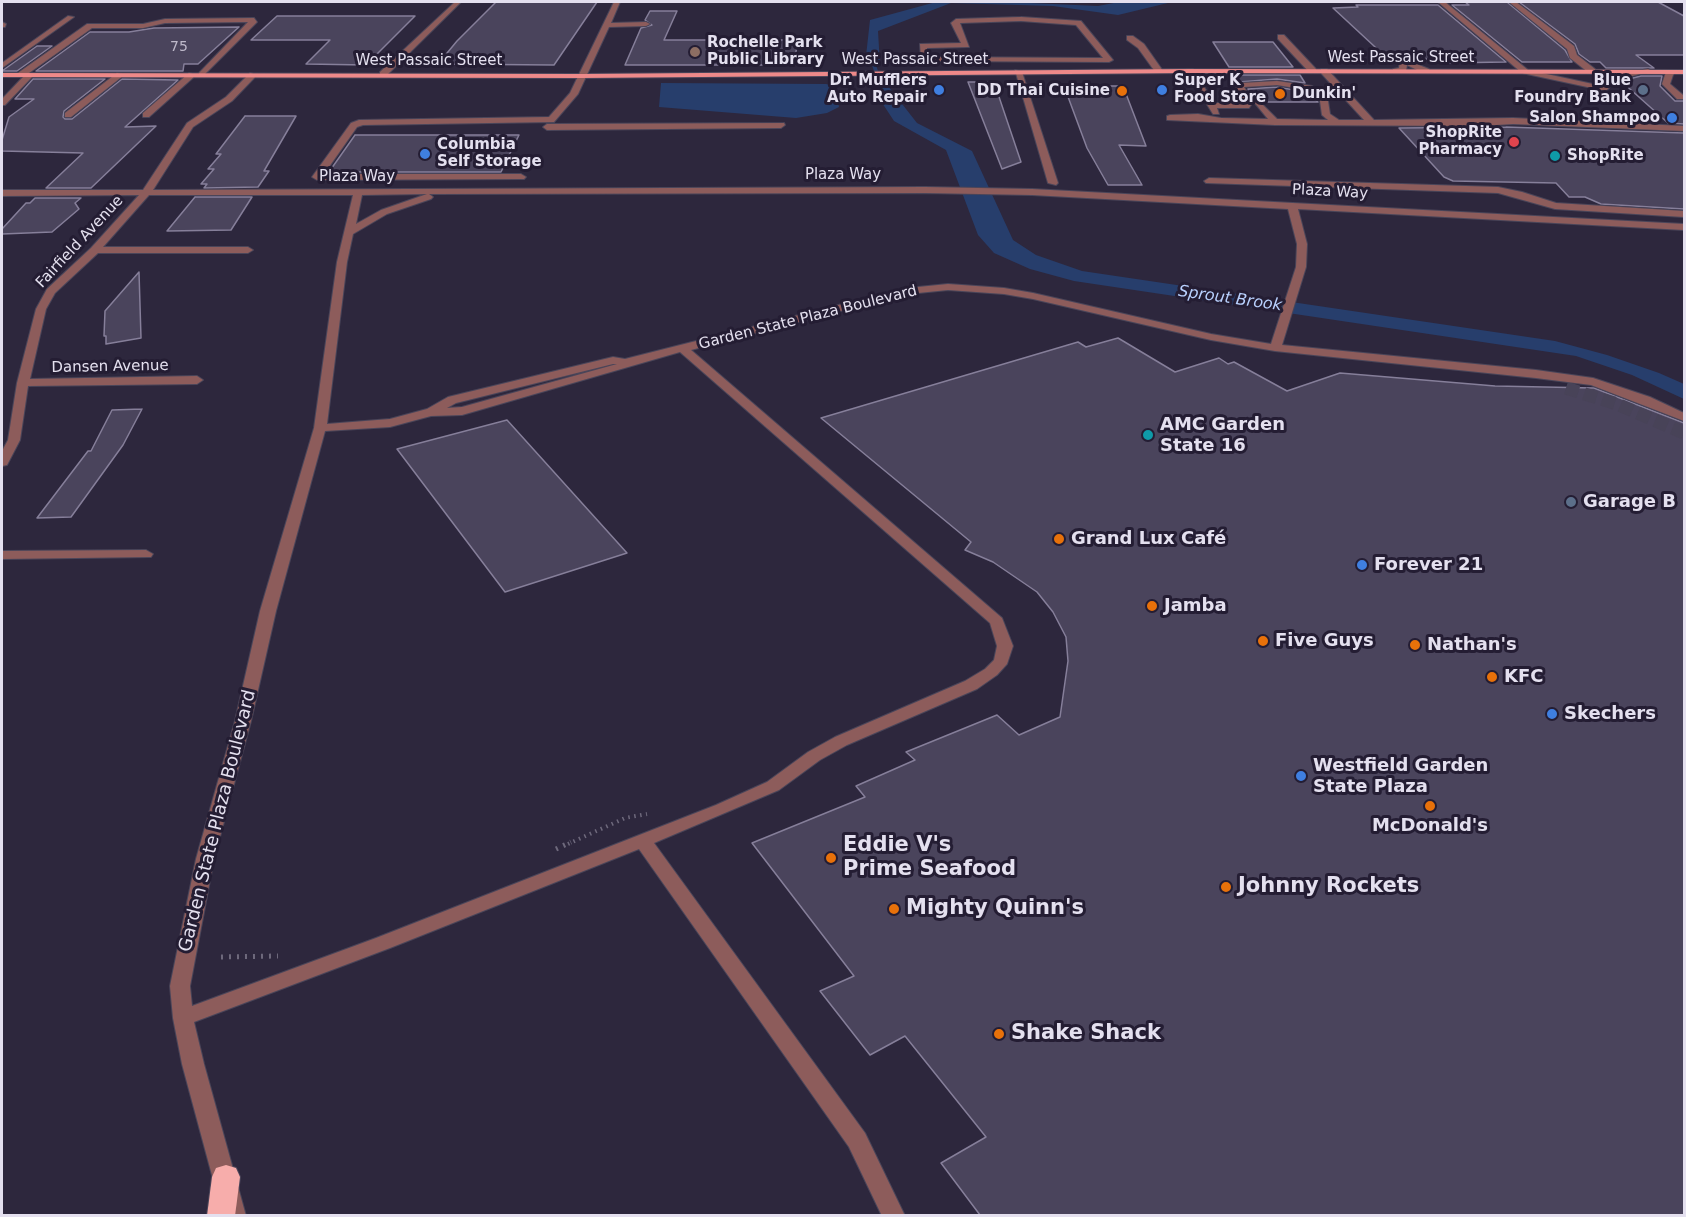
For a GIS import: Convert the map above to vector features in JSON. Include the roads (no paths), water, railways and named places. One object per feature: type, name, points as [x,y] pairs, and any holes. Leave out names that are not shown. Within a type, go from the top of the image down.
[{"type":"highway","points":[[221,1215],[226,1177]]},
{"type":"main road","name":"West Passaic Street","points":[[2,75],[581,76],[1159,71],[1684,72]]},
{"type":"street","points":[[382,74],[458,2]]},
{"type":"street","points":[[521,177],[317,177],[354,124],[371,120],[551,120],[574,94],[617,2]]},
{"type":"street","points":[[1441,2],[1528,71],[1606,89],[1606,83],[1613,78],[1648,71]]},
{"type":"street","points":[[1512,2],[1571,48],[1573,56],[1592,71]]},
{"type":"street","points":[[2,66],[70,17]]},
{"type":"street","points":[[2,103],[25,75],[90,26],[143,26],[165,21],[254,20],[202,75]]},
{"type":"street","points":[[959,21],[1068,21],[1078,23],[1109,60],[1021,59],[925,58],[923,46],[966,45],[955,23],[959,21]]},
{"type":"street","points":[[606,25],[646,24]]},
{"type":"street","points":[[1130,38],[1141,46],[1159,71]]},
{"type":"street","points":[[1281,38],[1313,71]]},
{"type":"street","points":[[1021,59],[1022,72],[1053,183]]},
{"type":"street","points":[[1190,71],[1221,121]]},
{"type":"street","points":[[1324,71],[1371,122]]},
{"type":"street","points":[[1673,72],[1669,74],[1666,84],[1680,97]]},
{"type":"street","points":[[68,115],[120,75]]},
{"type":"street","points":[[146,116],[192,75]]},
{"type":"street","name":"Fairfield Avenue","points":[[2,462],[14,440],[23,383],[41,309],[51,291],[96,250],[146,193],[190,125],[229,99],[253,75]]},
{"type":"street","points":[[1246,106],[1249,102],[1240,87],[1242,85],[1277,83],[1300,86],[1319,94],[1324,100],[1326,115],[1337,122]]},
{"type":"street","points":[[1251,95],[1247,90],[1255,87],[1300,86]]},
{"type":"street","points":[[1212,105],[1246,106],[1258,103],[1275,123]]},
{"type":"street","points":[[1442,111],[1452,123]]},
{"type":"street","points":[[1170,118],[1197,117],[1221,121],[1275,123],[1536,122],[1684,129]]},
{"type":"street","points":[[547,127],[781,125]]},
{"type":"street","points":[[1209,181],[1498,190],[1519,194],[1555,206],[1684,214]]},
{"type":"street","name":"Plaza Way","points":[[2,194],[946,190],[1292,205],[1684,227]]},
{"type":"street","name":"Garden State Plaza Boulevard","points":[[236,1215],[194,1064],[183,1018],[180,986],[205,859],[243,721],[268,611],[320,428],[342,262],[358,192]]},
{"type":"street","points":[[349,232],[384,212],[452,192]]},
{"type":"street","points":[[1275,348],[1301,267],[1302,244],[1292,205]]},
{"type":"street","points":[[96,250],[248,250]]},
{"type":"street","name":"Garden State Plaza Boulevard","points":[[320,428],[390,423],[430,412],[452,400],[613,360],[625,363],[874,299],[918,290],[948,287],[1033,296],[1211,337],[1275,348],[1593,382],[1636,396],[1684,417]]},
{"type":"street","points":[[183,1018],[383,943],[689,823],[773,786],[814,756],[841,741],[971,685],[991,672],[1001,661],[1005,646],[998,621],[683,349]]},
{"type":"street","name":"Garden State Plaza Boulevard","points":[[1493,371],[1566,388]]},
{"type":"street","name":"Dansen Avenue","points":[[23,383],[197,380]]},
{"type":"street","points":[[2,555],[146,554]]},
{"type":"street","points":[[643,841],[857,1140],[894,1215]]},
{"type":"water","points":[[936,2],[1098,6],[1119,2],[1172,2],[1118,15],[1053,6],[951,3],[878,31],[880,65],[865,65],[870,20]]},
{"type":"water","points":[[661,83],[826,84],[835,86],[839,107],[827,113],[796,118],[659,107]]},
{"type":"water","points":[[871,86],[888,86],[917,123],[972,151],[1013,240],[1036,255],[1082,271],[1555,341],[1607,355],[1684,384],[1684,399],[1632,375],[1576,356],[1074,281],[1030,269],[994,253],[978,235],[946,150],[894,121]]},
{"type":"waterway","name":"Sprout Brook","points":[[874,65],[881,86],[887,95]]},
{"type":"tunnel","points":[[1251,95],[1258,102]]},
{"type":"tunnel","points":[[1566,388],[1617,404],[1684,433]]},
{"type":"place","name":"Rochelle Park Public Library","points":[[695,52]]},
{"type":"place","name":"Dr. Mufflers Auto Repair","points":[[939,90]]},
{"type":"place","name":"Super K Food Store","points":[[1162,90]]},
{"type":"place","name":"Blue Foundry Bank","points":[[1643,90]]},
{"type":"place","name":"DD Thai Cuisine","points":[[1122,91]]},
{"type":"place","name":"Dunkin'","points":[[1280,94]]},
{"type":"place","name":"Salon Shampoo","points":[[1672,118]]},
{"type":"place","name":"ShopRite Pharmacy","points":[[1514,142]]},
{"type":"place","name":"Columbia Self Storage","points":[[425,154]]},
{"type":"place","name":"ShopRite","points":[[1555,156]]},
{"type":"place","name":"AMC Garden State 16","points":[[1148,435]]},
{"type":"place","name":"Garage B","points":[[1571,502]]},
{"type":"place","name":"Grand Lux Café","points":[[1059,539]]},
{"type":"place","name":"Forever 21","points":[[1362,565]]},
{"type":"place","name":"Jamba","points":[[1152,606]]},
{"type":"place","name":"Five Guys","points":[[1263,641]]},
{"type":"place","name":"Nathan's","points":[[1415,645]]},
{"type":"place","name":"KFC","points":[[1492,677]]},
{"type":"place","name":"Skechers","points":[[1552,714]]},
{"type":"place","name":"Westfield Garden State Plaza","points":[[1301,776]]},
{"type":"place","name":"McDonald's","points":[[1430,806]]},
{"type":"place","name":"Eddie V's Prime Seafood","points":[[831,858]]},
{"type":"place","name":"Johnny Rockets","points":[[1226,887]]},
{"type":"place","name":"Mighty Quinn's","points":[[894,909]]},
{"type":"place","name":"Shake Shack","points":[[999,1034]]}]
